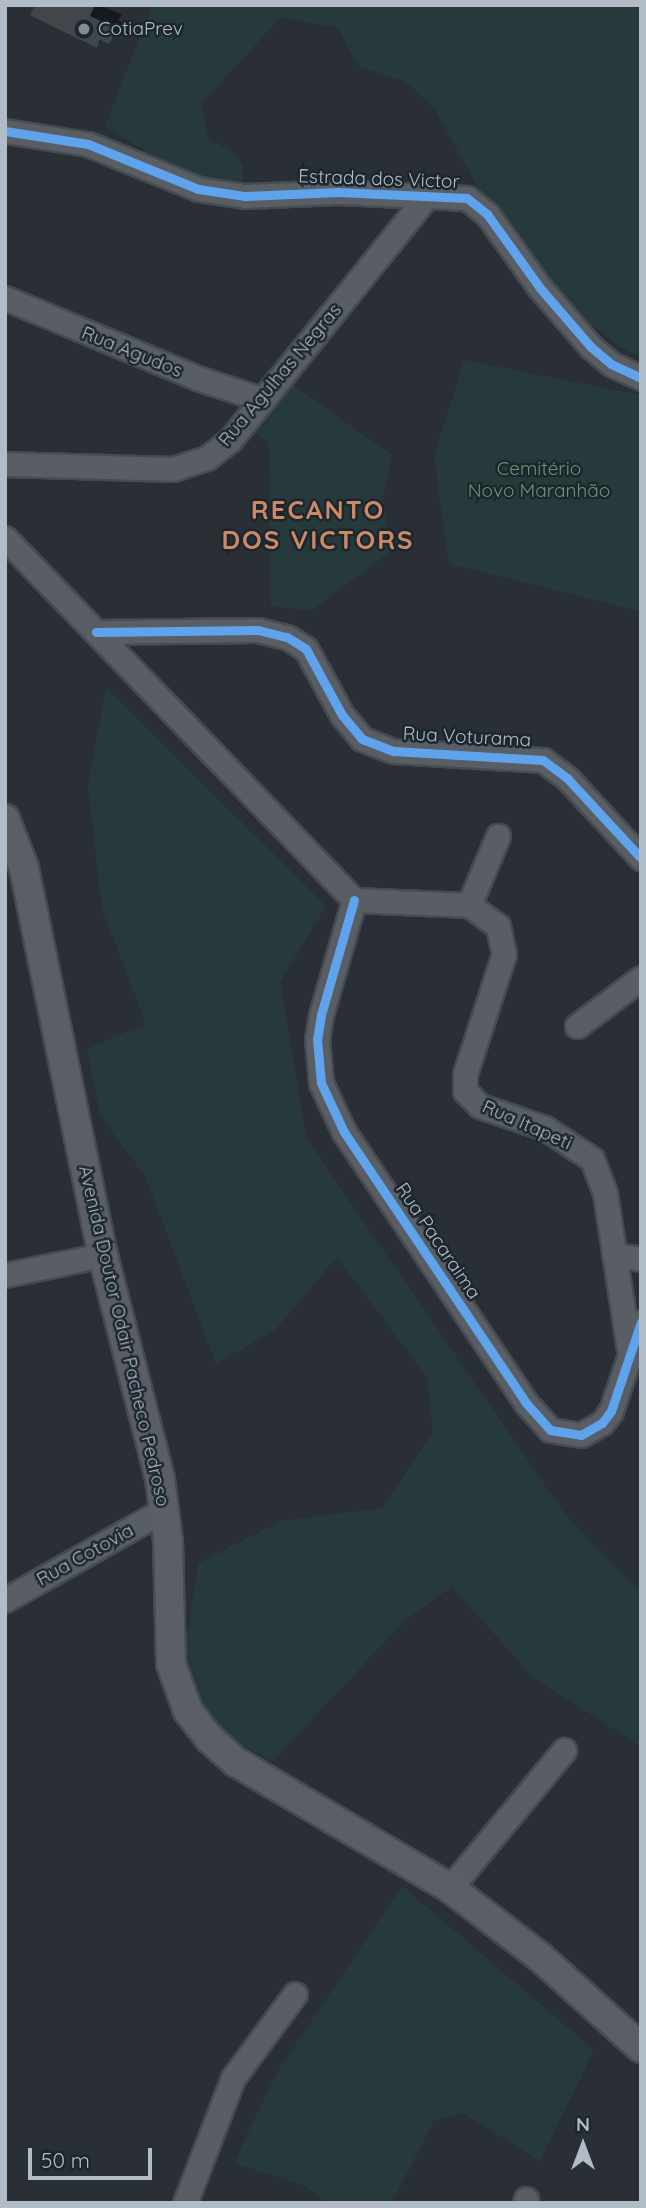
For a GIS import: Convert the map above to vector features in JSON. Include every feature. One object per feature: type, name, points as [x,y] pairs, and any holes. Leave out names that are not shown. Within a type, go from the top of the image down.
[{"type":"main road","name":"Avenida Doutor Odair Pacheco Pedroso","points":[[5,819],[23,868],[103,1255],[165,1510],[171,1664],[188,1711],[209,1738],[286,1795],[450,1888],[539,1956],[641,2048]]},
{"type":"street","name":"Estrada dos Victor","points":[[5,131],[57,136],[88,144],[198,189],[245,196],[338,192],[467,198],[488,214],[540,288],[591,347],[611,364],[641,378]]},
{"type":"street","name":"Rua Agulhas Negras","points":[[5,464],[173,469],[207,458],[230,440],[261,398],[426,197]]},
{"type":"street","name":"Rua Agudos","points":[[5,298],[197,378],[261,398]]},
{"type":"street","points":[[5,538],[354,900],[469,905],[498,836]]},
{"type":"street","name":"Rua Voturama","points":[[96,632],[258,630],[287,637],[306,649],[342,716],[362,739],[394,751],[543,760],[568,779],[640,856]]},
{"type":"street","name":"Rua Pacaraima","points":[[354,900],[317,1039],[321,1083],[344,1132],[526,1403],[550,1430],[580,1435],[602,1423],[611,1411],[641,1322]]},
{"type":"street","name":"Rua Itapeti","points":[[469,905],[498,926],[504,954],[465,1074],[465,1091],[480,1106],[545,1129],[592,1159],[606,1193],[630,1350]]},
{"type":"street","points":[[577,1026],[641,978]]},
{"type":"street","points":[[5,1275],[103,1255]]},
{"type":"street","points":[[614,1255],[641,1259]]},
{"type":"street","name":"Rua Cotovia","points":[[5,1600],[165,1510]]},
{"type":"street","points":[[450,1888],[564,1750]]},
{"type":"street","points":[[185,2203],[233,2078],[295,1994]]},
{"type":"green space","points":[[152,5],[641,5],[641,357],[619,346],[572,309],[480,191],[433,106],[404,81],[358,66],[338,28],[281,17],[201,104],[209,140],[231,150],[243,166],[242,184],[213,181],[163,161],[105,127]]},
{"type":"green space","name":"Cemitério Novo Maranhão","points":[[464,360],[641,395],[641,612],[449,564],[434,457]]},
{"type":"green space","points":[[290,383],[392,455],[383,497],[389,553],[310,611],[271,606],[269,443],[254,432]]},
{"type":"green space","points":[[106,687],[326,906],[280,982],[306,1138],[567,1517],[641,1593],[641,1747],[532,1676],[452,1587],[407,1618],[273,1761],[219,1734],[183,1663],[198,1564],[280,1521],[383,1508],[433,1432],[427,1377],[337,1257],[275,1330],[216,1364],[146,1178],[100,1115],[87,1049],[146,1024],[102,909],[88,785]]},
{"type":"green space","points":[[402,1886],[594,2050],[540,2161],[463,2113],[434,2120],[393,2200],[396,2203],[328,2203],[303,2185],[234,2163],[277,2072]]},
{"type":"building","name":"CotiaPrev","points":[[35,5],[95,5],[90,16],[112,26],[108,32],[114,35],[109,44],[100,40],[97,48],[30,15]]},
{"type":"cycle path","points":[[5,131],[88,144],[198,189],[245,196],[338,192],[467,198],[487,214],[540,288],[591,347],[611,364],[641,378]]},
{"type":"cycle path","points":[[96,632],[258,630],[287,637],[306,649],[342,715],[362,739],[394,751],[543,760],[568,779],[641,858]]},
{"type":"cycle path","points":[[354,900],[321,1015],[317,1039],[321,1083],[344,1132],[526,1403],[550,1430],[581,1435],[602,1423],[611,1411],[641,1322]]},
{"type":"place","name":"CotiaPrev","points":[[84,29]]},
{"type":"district","name":"RECANTO DOS VICTORS","points":[[318,525]]}]
